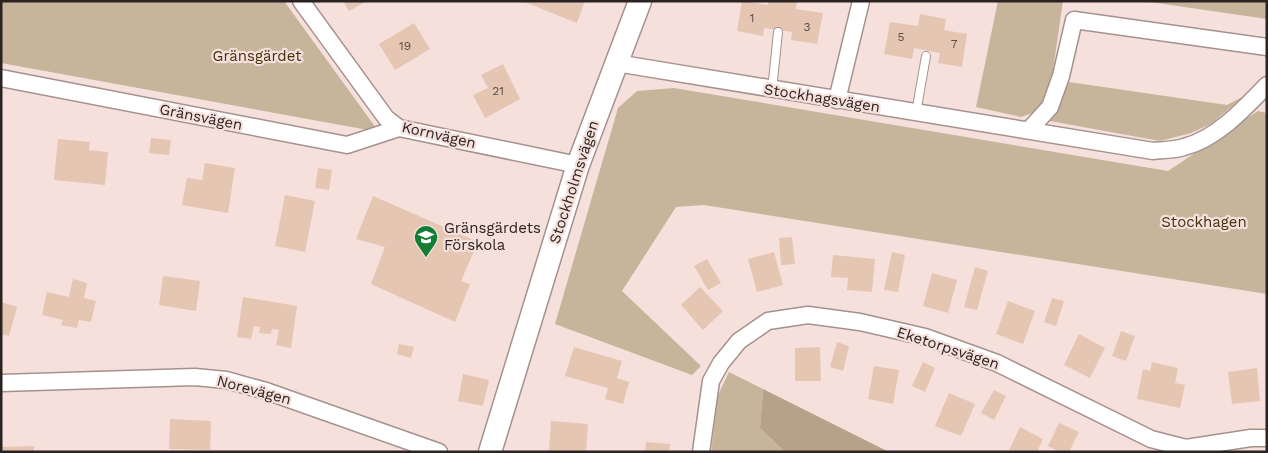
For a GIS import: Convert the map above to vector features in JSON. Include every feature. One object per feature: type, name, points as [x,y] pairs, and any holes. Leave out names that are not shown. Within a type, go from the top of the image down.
[{"type":"street","name":"Kornvägen","points":[[301,1],[386,118],[400,128],[578,165]]},
{"type":"street","name":"Stockholmsvägen","points":[[490,452],[578,165],[640,1]]},
{"type":"street","points":[[837,100],[862,1]]},
{"type":"street","points":[[1029,130],[1050,107],[1061,76],[1074,20],[1267,48]]},
{"type":"street","name":"Stockhagsvägen","points":[[616,63],[916,114],[1029,130],[1153,151],[1184,148],[1211,135],[1248,106],[1267,85]]},
{"type":"street","name":"Gränsvägen","points":[[1,78],[347,145],[400,128]]},
{"type":"street","name":"Eketorpsvägen","points":[[701,452],[711,381],[721,363],[739,341],[768,321],[808,315],[860,322],[925,337],[996,363],[1152,439],[1186,450],[1251,438],[1267,438]]},
{"type":"street","name":"Norevägen","points":[[1,383],[195,377],[226,380],[266,391],[439,452]]},
{"type":"lane","points":[[772,90],[778,32]]},
{"type":"lane","points":[[916,114],[926,56]]},
{"type":"green space","name":"Gränsgärdet","points":[[1,1],[284,1],[379,132],[1,63]]},
{"type":"green space","points":[[998,1],[1063,1],[1052,77],[1046,99],[1035,112],[1021,117],[976,107]]},
{"type":"green space","points":[[1143,1],[1267,1],[1267,19]]},
{"type":"green space","points":[[1069,82],[1227,105],[1244,96],[1211,124],[1191,133],[1160,141],[1050,121]]},
{"type":"green space","name":"Stockhagen","points":[[674,88],[1168,171],[1258,111],[1267,113],[1267,294],[704,205],[676,207],[622,291],[701,366],[692,375],[555,324],[618,108],[637,91]]},
{"type":"green space","points":[[729,372],[763,389],[760,428],[785,452],[711,452],[718,395]]},
{"type":"shaded area","points":[[763,389],[889,452],[785,452],[760,428]]},
{"type":"building","points":[[343,1],[367,1],[349,11]]},
{"type":"building","points":[[522,1],[585,1],[577,23]]},
{"type":"building","points":[[742,1],[768,5],[769,1],[797,1],[796,9],[823,13],[817,44],[791,40],[792,32],[764,28],[763,36],[737,31]]},
{"type":"building","points":[[920,14],[946,19],[944,30],[967,34],[962,67],[938,63],[940,53],[914,48],[912,59],[884,54],[890,22],[918,26]]},
{"type":"building","points":[[414,23],[430,49],[395,70],[379,44]]},
{"type":"building","points":[[503,64],[520,99],[485,118],[473,95],[488,88],[481,75]]},
{"type":"building","points":[[151,138],[171,140],[169,155],[149,153]]},
{"type":"building","points":[[58,139],[90,142],[89,150],[108,152],[105,185],[54,180]]},
{"type":"building","points":[[205,163],[235,168],[228,213],[182,205],[187,178],[202,180]]},
{"type":"building","points":[[318,168],[332,170],[329,190],[315,188]]},
{"type":"building","points":[[285,195],[315,201],[305,252],[275,246]]},
{"type":"building","points":[[373,196],[478,242],[461,281],[470,284],[455,322],[371,284],[385,247],[356,239]]},
{"type":"building","points":[[792,237],[795,264],[781,265],[779,238]]},
{"type":"building","points":[[774,252],[783,285],[757,292],[748,259]]},
{"type":"building","points":[[892,252],[905,255],[898,292],[884,290]]},
{"type":"building","points":[[833,255],[875,259],[872,292],[847,290],[848,278],[831,277]]},
{"type":"building","points":[[707,259],[721,283],[708,290],[694,266]]},
{"type":"building","points":[[975,267],[988,271],[977,310],[964,307]]},
{"type":"building","points":[[932,273],[957,280],[948,313],[923,306]]},
{"type":"building","points":[[163,276],[200,281],[196,311],[159,305]]},
{"type":"building","points":[[73,279],[87,283],[84,298],[96,301],[91,322],[79,320],[77,328],[61,325],[63,320],[42,315],[47,292],[69,297]]},
{"type":"building","points":[[700,287],[723,311],[703,330],[681,305]]},
{"type":"building","points":[[243,297],[297,306],[291,348],[276,345],[279,330],[272,329],[271,334],[259,333],[260,327],[254,326],[251,339],[237,337]]},
{"type":"building","points":[[1052,298],[1064,301],[1056,326],[1044,322]]},
{"type":"building","points":[[1008,301],[1035,311],[1023,344],[996,334]]},
{"type":"building","points":[[1,302],[17,307],[9,336],[1,334]]},
{"type":"building","points":[[1121,331],[1135,336],[1126,361],[1112,356]]},
{"type":"building","points":[[1079,334],[1105,348],[1090,378],[1064,365]]},
{"type":"building","points":[[837,342],[849,346],[843,371],[830,367]]},
{"type":"building","points":[[399,344],[414,347],[411,358],[397,354]]},
{"type":"building","points":[[574,347],[622,361],[617,378],[629,382],[623,404],[605,399],[608,388],[565,376]]},
{"type":"building","points":[[820,347],[821,381],[795,381],[795,348]]},
{"type":"building","points":[[923,362],[935,368],[925,392],[912,386]]},
{"type":"building","points":[[1152,362],[1178,368],[1175,383],[1185,385],[1180,408],[1137,399],[1143,369],[1150,371]]},
{"type":"building","points":[[874,366],[899,370],[893,404],[868,399]]},
{"type":"building","points":[[1257,368],[1260,401],[1232,404],[1228,372]]},
{"type":"building","points":[[463,374],[489,380],[483,406],[458,401]]},
{"type":"building","points":[[994,390],[1006,396],[994,420],[981,413]]},
{"type":"building","points":[[949,393],[975,404],[961,436],[935,426]]},
{"type":"building","points":[[170,419],[211,421],[210,450],[169,449]]},
{"type":"building","points":[[551,421],[588,424],[586,452],[549,452]]},
{"type":"building","points":[[1059,423],[1079,432],[1069,452],[1060,452],[1048,446]]},
{"type":"building","points":[[1020,427],[1043,439],[1037,452],[1008,452]]},
{"type":"building","points":[[646,442],[670,444],[669,452],[645,452]]},
{"type":"building","points":[[34,446],[34,452],[1,452],[1,447]]},
{"type":"place","name":"Gränsgärdets Förskola","points":[[426,258]]}]
